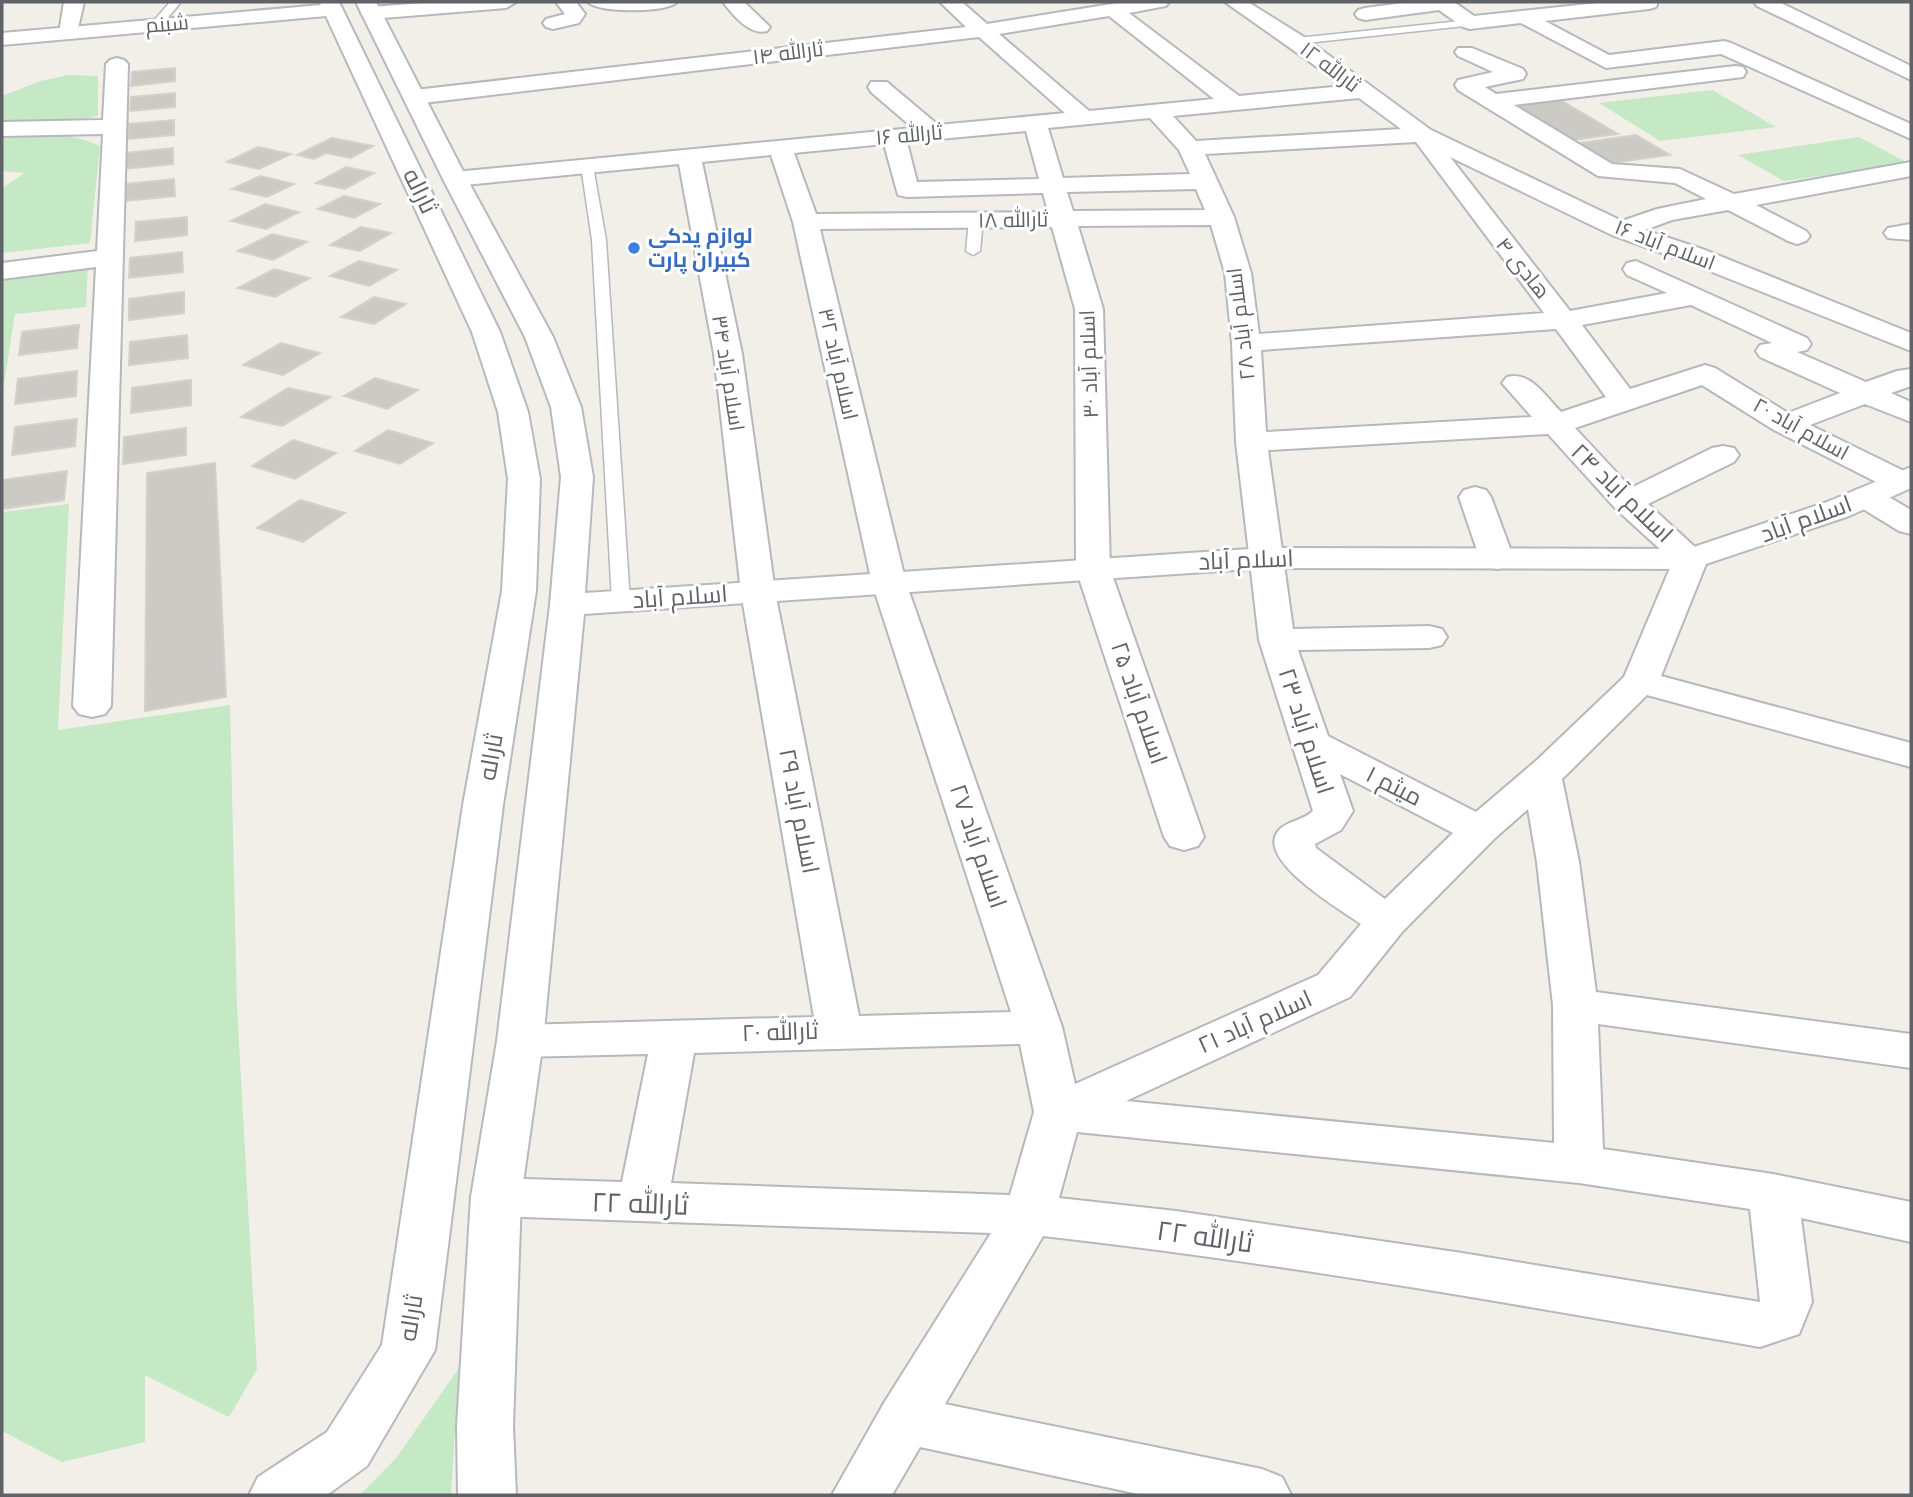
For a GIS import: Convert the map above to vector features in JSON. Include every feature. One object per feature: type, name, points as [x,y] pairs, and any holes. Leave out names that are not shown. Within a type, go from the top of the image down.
[{"type":"street","points":[[69,33],[74,2]]},
{"type":"street","points":[[350,7],[506,2]]},
{"type":"street","points":[[554,23],[572,19],[575,14],[566,2]]},
{"type":"street","points":[[598,2],[667,2]]},
{"type":"street","points":[[733,2],[760,27]]},
{"type":"street","points":[[950,2],[1084,118]]},
{"type":"street","points":[[1058,2],[1077,16]]},
{"type":"street","name":"ثارالله ۱۴","points":[[415,97],[981,31],[1159,2]]},
{"type":"street","name":"ثارالله ۱۲","points":[[1235,2],[1297,41],[1423,135]]},
{"type":"street","points":[[1365,14],[1443,2],[1470,23],[1652,5]]},
{"type":"street","points":[[1764,2],[1911,74]]},
{"type":"street","name":"شبنم","points":[[2,39],[350,7]]},
{"type":"street","name":"ثاراله","points":[[350,7],[415,97],[455,179],[501,260],[539,337],[566,407],[577,477],[567,605],[520,1041],[496,1197],[485,1426],[487,1495]]},
{"type":"street","name":"ثاراله","points":[[284,1493],[347,1449],[408,1350],[483,805],[519,591],[524,479],[513,412],[486,332],[350,7]]},
{"type":"street","points":[[1113,10],[1235,104]]},
{"type":"street","points":[[1524,17],[1606,62],[1724,47],[1911,132]]},
{"type":"street","points":[[1465,52],[1515,74],[1466,85],[1606,171],[1680,176],[1797,236]]},
{"type":"street","points":[[92,706],[117,64]]},
{"type":"street","points":[[1490,101],[1773,68]]},
{"type":"street","points":[[878,87],[933,133]]},
{"type":"street","name":"ثارالله ۱۶","points":[[455,179],[1364,91]]},
{"type":"street","name":"اسلام آباد ۲۸","points":[[1154,111],[1191,148],[1221,217],[1238,273],[1246,343],[1251,442],[1265,558]]},
{"type":"street","name":"اسلام آباد ۳۰","points":[[1035,123],[1089,309],[1093,569]]},
{"type":"street","points":[[2,129],[114,127]]},
{"type":"street","points":[[1191,148],[1423,135]]},
{"type":"street","name":"اسلام آباد ۱۶","points":[[1423,135],[1621,230],[1696,256],[1911,343]]},
{"type":"street","name":"هادی ۴","points":[[1423,135],[1479,214],[1566,320],[1624,401]]},
{"type":"street","points":[[894,136],[907,190],[1053,188],[1206,181]]},
{"type":"street","name":"اسلام آباد ۳۲","points":[[780,148],[806,222],[889,583]]},
{"type":"street","name":"اسلام آباد ۳۴","points":[[688,156],[727,354],[758,592]]},
{"type":"street","points":[[1621,230],[1666,214],[1729,200],[1905,174]]},
{"type":"street","points":[[946,190],[965,221]]},
{"type":"street","name":"ثارالله ۱۸","points":[[806,222],[1221,217]]},
{"type":"street","points":[[2,258],[109,250]]},
{"type":"street","points":[[2,271],[109,250]]},
{"type":"street","points":[[1696,256],[1636,269],[1867,393],[1911,412]]},
{"type":"street","points":[[457,267],[501,260]]},
{"type":"street","points":[[1246,343],[1566,320],[1691,297]]},
{"type":"street","name":"اسلام آباد ۲۰","points":[[1624,401],[1705,374],[1785,424],[1905,478]]},
{"type":"street","points":[[1785,424],[1907,377]]},
{"type":"street","name":"اسلام آباد ۲۴","points":[[1517,383],[1627,502],[1691,559]]},
{"type":"street","points":[[1251,442],[1553,425],[1624,401]]},
{"type":"street","points":[[1627,502],[1723,455]]},
{"type":"street","name":"اسلام آباد","points":[[567,605],[1265,558],[1691,559],[1866,497],[1905,478]]},
{"type":"street","points":[[1475,497],[1497,559]]},
{"type":"street","points":[[1866,497],[1911,524]]},
{"type":"street","name":"اسلام آباد ۲۳","points":[[1265,558],[1277,640],[1333,811],[1324,823],[1296,837],[1295,848],[1300,859],[1387,922]]},
{"type":"street","name":"اسلام آباد ۲۱","points":[[1058,1112],[1334,986],[1387,922],[1480,830],[1640,682],[1691,559]]},
{"type":"street","name":"اسلام آباد ۲۵","points":[[1093,569],[1184,837]]},
{"type":"street","name":"اسلام آباد ۲۷","points":[[889,583],[1039,1027],[1058,1112]]},
{"type":"street","name":"اسلام آباد ۲۹","points":[[758,592],[839,1031]]},
{"type":"street","points":[[1277,640],[1429,637]]},
{"type":"street","points":[[1640,682],[1911,755]]},
{"type":"street","name":"میثم ۱","points":[[1309,742],[1480,830]]},
{"type":"street","points":[[1542,775],[1558,862],[1575,1005],[1579,1164]]},
{"type":"street","points":[[1575,1005],[1911,1051]]},
{"type":"street","name":"ثارالله ۲۰","points":[[520,1041],[1039,1027]]},
{"type":"street","points":[[643,1203],[674,1036]]},
{"type":"street","points":[[861,1495],[1029,1215],[1058,1112],[1579,1164],[1773,1193],[1911,1222]]},
{"type":"street","name":"ثارالله ۲۲","points":[[496,1197],[1029,1215],[1176,1231],[1462,1274],[1760,1325],[1780,1319],[1786,1302],[1773,1193]]},
{"type":"street","points":[[904,1420],[1262,1495]]},
{"type":"lane","points":[[156,25],[176,2]]},
{"type":"lane","points":[[1297,41],[1470,23]]},
{"type":"lane","points":[[587,166],[598,240],[621,601]]},
{"type":"lane","points":[[965,221],[973,251]]},
{"type":"green space","points":[[68,75],[98,76],[98,116],[63,123],[2,122],[2,96],[41,81]]},
{"type":"green space","points":[[1712,90],[1776,127],[1660,141],[1599,103]]},
{"type":"green space","points":[[2,133],[65,136],[100,146],[90,243],[2,253],[2,188],[25,173],[2,171]]},
{"type":"green space","points":[[1859,137],[1908,163],[1784,181],[1738,155]]},
{"type":"green space","points":[[88,264],[86,307],[15,314],[2,397],[2,275]]},
{"type":"green space","points":[[69,504],[58,730],[230,705],[237,1006],[257,1369],[229,1417],[145,1375],[145,1442],[62,1462],[2,1431],[2,512]]},
{"type":"green space","points":[[459,1368],[451,1495],[360,1495],[397,1457]]},
{"type":"building","points":[[175,68],[175,81],[131,86],[132,72]]},
{"type":"building","points":[[175,93],[175,107],[130,111],[131,97]]},
{"type":"building","points":[[1557,98],[1618,134],[1573,140],[1512,104]]},
{"type":"building","points":[[174,120],[174,135],[128,139],[129,124]]},
{"type":"building","points":[[1636,135],[1670,155],[1604,164],[1572,144]]},
{"type":"building","points":[[332,138],[373,146],[351,158],[326,153],[314,159],[297,155]]},
{"type":"building","points":[[258,147],[291,154],[259,169],[227,162]]},
{"type":"building","points":[[173,148],[173,164],[125,169],[126,153]]},
{"type":"building","points":[[346,167],[374,173],[345,189],[316,183]]},
{"type":"building","points":[[260,176],[294,184],[267,197],[232,189]]},
{"type":"building","points":[[174,179],[175,196],[125,201],[126,184]]},
{"type":"building","points":[[344,196],[380,204],[354,218],[318,209]]},
{"type":"building","points":[[265,204],[299,212],[266,229],[231,221]]},
{"type":"building","points":[[187,217],[187,235],[135,241],[136,222]]},
{"type":"building","points":[[361,227],[391,233],[360,251],[330,245]]},
{"type":"building","points":[[272,234],[307,242],[273,260],[238,251]]},
{"type":"building","points":[[182,252],[183,272],[129,278],[130,258]]},
{"type":"building","points":[[359,261],[397,270],[369,286],[330,276]]},
{"type":"building","points":[[274,269],[310,278],[275,297],[238,288]]},
{"type":"building","points":[[184,292],[184,313],[129,320],[129,299]]},
{"type":"building","points":[[374,297],[406,304],[374,324],[341,317]]},
{"type":"building","points":[[79,325],[77,348],[19,355],[22,332]]},
{"type":"building","points":[[187,335],[188,358],[129,365],[130,342]]},
{"type":"building","points":[[281,343],[320,353],[283,375],[243,365]]},
{"type":"building","points":[[77,371],[76,396],[15,404],[18,379]]},
{"type":"building","points":[[375,378],[418,390],[387,409],[344,396]]},
{"type":"building","points":[[191,380],[191,405],[131,413],[132,388]]},
{"type":"building","points":[[288,388],[331,397],[282,426],[241,417]]},
{"type":"building","points":[[77,419],[75,446],[12,455],[15,427]]},
{"type":"building","points":[[186,428],[186,455],[123,464],[124,437]]},
{"type":"building","points":[[388,430],[433,443],[400,464],[355,451]]},
{"type":"building","points":[[293,440],[336,453],[295,479],[252,466]]},
{"type":"building","points":[[215,463],[226,697],[145,711],[147,473]]},
{"type":"building","points":[[67,471],[64,500],[2,509],[2,480]]},
{"type":"building","points":[[300,500],[345,513],[303,542],[257,528]]},
{"type":"place","name":"لوازم یدکی کبیران پارت","points":[[634,248]]}]
